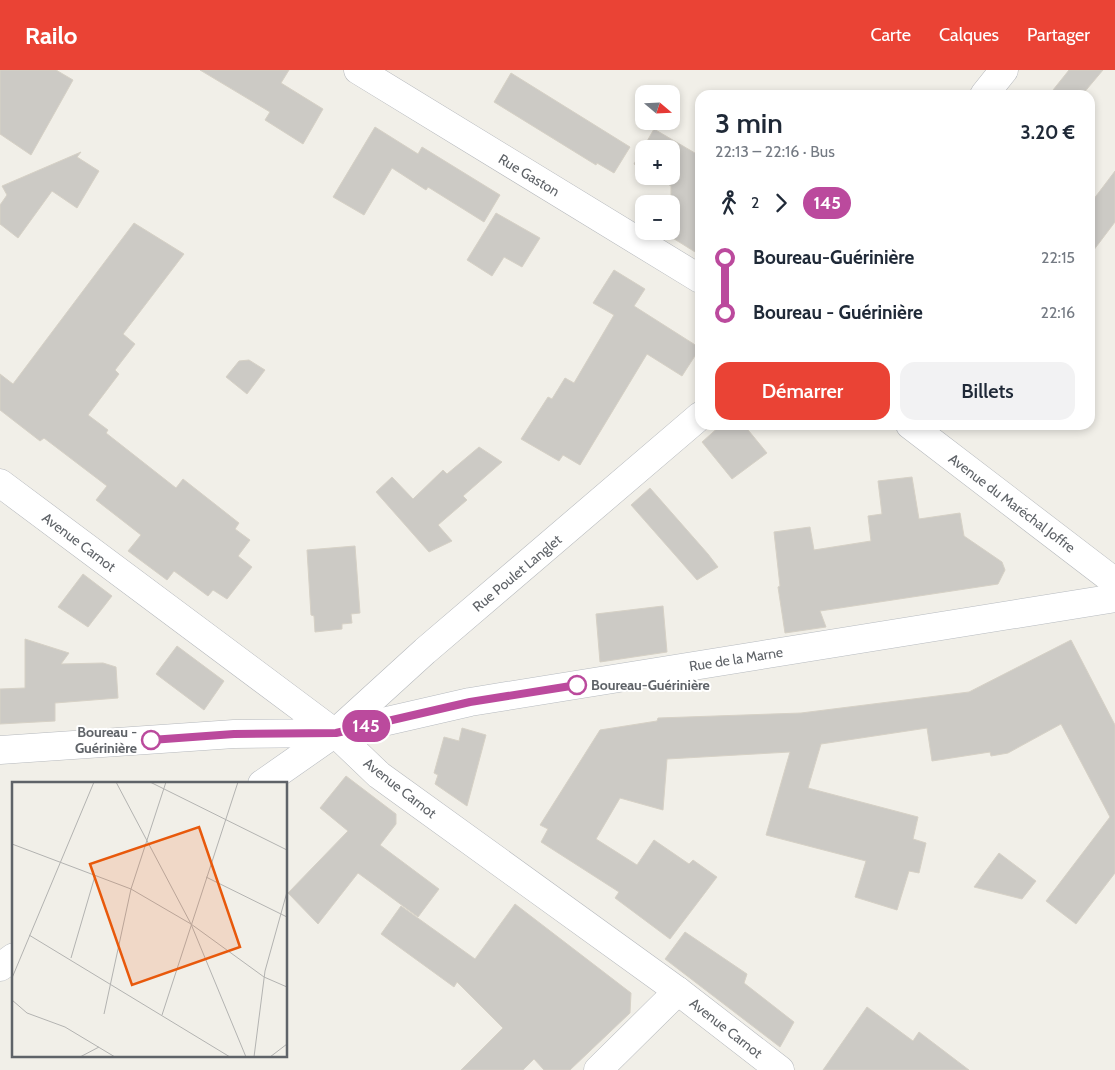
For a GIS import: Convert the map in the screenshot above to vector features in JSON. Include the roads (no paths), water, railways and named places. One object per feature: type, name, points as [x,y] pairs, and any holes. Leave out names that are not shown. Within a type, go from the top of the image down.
[{"type":"street","name":"Rue Gaston","points":[[358,70],[695,276]]},
{"type":"street","name":"Rue Poulet Langlet","points":[[336,733],[425,651],[695,420]]},
{"type":"street","name":"Avenue du Maréchal Joffre","points":[[917,430],[1115,582]]},
{"type":"street","name":"Avenue Carnot","points":[[0,483],[336,733],[379,775],[678,991],[780,1070]]},
{"type":"street","name":"Rue de la Marne","points":[[0,750],[234,734],[336,733],[470,702],[1115,598]]},
{"type":"street","points":[[265,782],[336,733]]},
{"type":"street","points":[[0,967],[12,958]]},
{"type":"street","points":[[598,1070],[678,991]]},
{"type":"place","name":"Boureau-Guérinière","points":[[577,685]]},
{"type":"place","name":"Boureau - Guérinière","points":[[151,740]]}]
